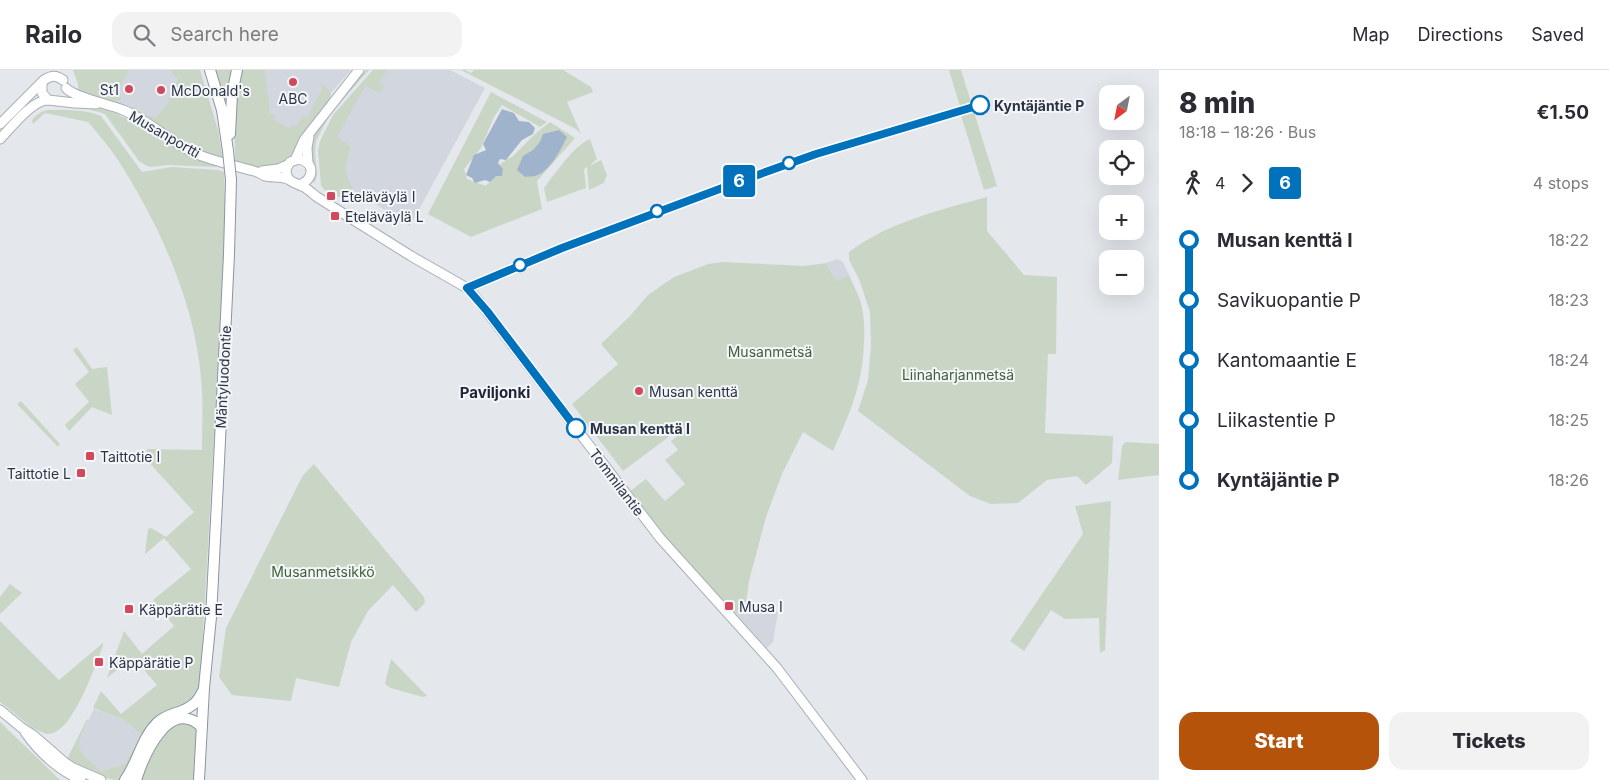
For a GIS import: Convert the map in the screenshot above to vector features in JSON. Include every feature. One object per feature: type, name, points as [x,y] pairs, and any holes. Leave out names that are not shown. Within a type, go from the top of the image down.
[{"type":"highway","name":"Mäntyluodontie","points":[[206,70],[227,144]]},
{"type":"highway","name":"Mäntyluodontie","points":[[203,780],[210,694],[211,616],[231,180],[222,110],[210,70]]},
{"type":"highway","points":[[227,144],[230,138],[232,94],[237,70]]},
{"type":"highway","name":"Mäntyluodontie","points":[[199,780],[204,688],[211,616]]},
{"type":"highway","points":[[125,780],[152,728],[166,716],[191,707],[204,688]]},
{"type":"highway","points":[[136,780],[148,750],[161,730],[176,720],[185,718],[192,719],[202,727]]},
{"type":"main road","points":[[47,70],[42,93],[51,100]]},
{"type":"main road","points":[[0,139],[34,105],[44,100],[63,97],[65,84],[58,70]]},
{"type":"main road","points":[[310,132],[307,148],[308,163],[311,168],[309,179],[299,185],[288,179],[286,173],[291,162],[304,140],[310,132],[343,89],[359,70]]},
{"type":"main road","points":[[0,124],[50,76],[55,76],[65,84]]},
{"type":"main road","name":"Musanportti","points":[[65,84],[70,92],[133,115],[197,154],[217,162],[268,176],[288,179]]},
{"type":"main road","name":"Musanportti","points":[[51,100],[103,104]]},
{"type":"main road","points":[[291,162],[303,160],[308,163]]},
{"type":"main road","name":"Musanportti","points":[[256,172],[270,171],[291,162]]},
{"type":"main road","name":"Tommilantie","points":[[309,179],[325,201]]},
{"type":"main road","name":"Tommilantie","points":[[299,185],[411,256],[467,288],[660,538],[777,668],[860,778]]},
{"type":"main road","points":[[0,710],[73,768],[101,780]]},
{"type":"main road","points":[[22,728],[36,746],[60,768],[81,780]]},
{"type":"shaded area","points":[[129,70],[169,70],[176,77],[175,88],[167,104],[156,117],[149,117],[136,107],[130,107],[131,109],[114,103],[122,99],[119,89]]},
{"type":"shaded area","points":[[263,70],[351,70],[295,134],[266,119]]},
{"type":"shaded area","points":[[374,70],[450,70],[485,88],[410,226],[350,188],[332,140]]},
{"type":"shaded area","points":[[837,259],[843,262],[849,275],[836,282],[826,263]]},
{"type":"shaded area","points":[[746,603],[778,612],[773,642],[767,648],[735,613]]},
{"type":"shaded area","points":[[94,709],[124,720],[141,735],[125,764],[101,771],[79,750],[78,741]]},
{"type":"green space","points":[[73,70],[129,70],[119,89],[122,99],[114,103],[78,93],[78,84]]},
{"type":"green space","points":[[169,70],[200,70],[218,130],[223,160],[184,144],[131,109],[130,107],[136,107],[145,114],[156,117],[167,104],[177,81],[176,77]]},
{"type":"green space","points":[[214,70],[235,70],[226,112]]},
{"type":"green space","points":[[241,70],[265,70],[270,113],[276,116],[274,120],[290,129],[292,125],[296,126],[303,116],[307,118],[323,87],[320,84],[326,87],[331,94],[328,102],[309,128],[294,154],[285,162],[264,168],[235,164],[234,113]]},
{"type":"green space","points":[[366,70],[369,70],[330,114],[316,141],[317,175],[314,184],[309,145],[311,138],[323,120]]},
{"type":"green space","points":[[373,70],[387,70],[379,83],[384,86],[379,93],[365,86],[337,137],[351,147],[347,158],[346,172],[353,188],[343,196],[333,195],[327,192],[321,185],[318,151],[320,141],[333,115]]},
{"type":"green space","points":[[461,70],[471,73],[474,70],[563,70],[591,87],[593,92],[567,102],[581,134],[576,129]]},
{"type":"green space","points":[[949,70],[961,70],[971,102],[960,106]]},
{"type":"green space","points":[[491,92],[547,122],[540,127],[502,105],[494,117],[481,148],[464,169],[467,179],[486,186],[495,176],[501,163],[513,156],[550,122],[575,138],[537,181],[542,209],[471,237],[428,214]]},
{"type":"green space","points":[[77,107],[92,107],[117,114],[186,153],[218,167],[147,166],[139,161],[105,114]]},
{"type":"green space","points":[[48,110],[82,111],[101,116],[142,172],[172,167],[224,172],[225,205],[222,297],[200,686],[196,696],[125,775],[118,780],[106,778],[67,759],[87,719],[80,738],[80,749],[101,771],[125,764],[141,735],[124,720],[93,708],[101,691],[121,714],[157,685],[133,657],[107,678],[124,631],[142,654],[174,626],[153,600],[191,569],[164,538],[145,554],[148,529],[151,528],[166,537],[194,512],[146,459],[149,453],[145,451],[148,449],[202,450],[202,399],[199,363],[194,334],[177,276],[138,193],[111,150],[88,122],[45,113],[33,124],[32,120],[36,116]]},
{"type":"green space","points":[[974,112],[997,186],[984,190],[961,115]]},
{"type":"green space","points":[[590,139],[597,159],[589,166],[601,160],[607,175],[604,183],[589,190],[587,167],[584,169],[586,188],[547,202],[544,188],[571,153]]},
{"type":"green space","name":"Liinaharjanmetsä","points":[[987,197],[987,231],[1024,275],[1057,277],[1056,354],[1048,354],[1045,433],[1113,436],[1112,463],[1086,485],[1077,476],[1047,480],[1018,503],[991,504],[970,496],[858,411],[868,380],[871,346],[870,312],[859,279],[849,260],[849,252],[881,233],[915,218]]},
{"type":"green space","name":"Musanmetsä","points":[[722,262],[804,266],[826,263],[836,281],[849,275],[861,303],[864,327],[863,357],[858,385],[850,411],[833,451],[803,432],[782,474],[766,517],[749,581],[746,603],[733,615],[663,535],[629,492],[646,479],[665,501],[685,484],[665,460],[678,450],[671,441],[685,430],[682,427],[623,471],[572,404],[618,364],[601,344],[630,316],[648,295],[674,277],[708,264]]},
{"type":"green space","points":[[77,347],[92,369],[107,367],[112,415],[92,407],[69,431],[65,425],[89,402],[75,384],[89,372],[73,350]]},
{"type":"green space","points":[[21,401],[60,444],[58,447],[17,404]]},
{"type":"green space","points":[[1126,442],[1159,444],[1159,475],[1118,480],[1122,447]]},
{"type":"green space","name":"Musanmetsikkö","points":[[314,464],[424,597],[425,603],[416,612],[393,585],[368,611],[351,642],[339,687],[296,678],[291,701],[232,695],[219,677],[226,628],[303,475]]},
{"type":"green space","points":[[1111,501],[1105,650],[1100,653],[1099,618],[1065,619],[1051,610],[1024,651],[1010,641],[1083,534],[1075,506]]},
{"type":"green space","points":[[10,584],[22,593],[0,614],[0,597]]},
{"type":"green space","points":[[0,621],[59,680],[103,643],[81,700],[63,726],[54,733],[44,733],[38,730],[0,702]]},
{"type":"green space","points":[[391,659],[427,696],[423,697],[391,688],[385,684]]},
{"type":"green space","points":[[190,721],[197,730],[196,780],[139,780],[160,735],[177,723]]},
{"type":"green space","points":[[1,723],[60,780],[0,780]]},
{"type":"water","points":[[502,109],[514,113],[519,121],[529,122],[535,128],[533,134],[522,140],[506,160],[500,159],[498,163],[503,169],[502,176],[496,176],[490,182],[485,180],[475,183],[472,178],[466,175],[474,155],[486,150],[483,144]]},
{"type":"water","points":[[559,130],[567,137],[555,158],[543,172],[536,176],[525,177],[517,170],[523,156],[533,150],[540,142],[543,134]]},
{"type":"bus line","name":"6","points":[[576,428],[487,311],[467,288],[562,248],[816,154],[980,105]]},
{"type":"place","name":"ABC","points":[[293,82]]},
{"type":"place","name":"St1","points":[[129,89]]},
{"type":"place","name":"McDonald's","points":[[161,90]]},
{"type":"place","name":"Kyntäjäntie P","points":[[980,105]]},
{"type":"place","name":"Eteläväylä I","points":[[331,196]]},
{"type":"place","name":"Eteläväylä L","points":[[335,216]]},
{"type":"place","name":"Musan kenttä","points":[[639,391]]},
{"type":"place","name":"Musan kenttä I","points":[[576,428]]},
{"type":"place","name":"Taittotie I","points":[[90,456]]},
{"type":"place","name":"Taittotie L","points":[[81,473]]},
{"type":"place","name":"Musa I","points":[[729,606]]},
{"type":"place","name":"Käppärätie E","points":[[129,609]]},
{"type":"place","name":"Käppärätie P","points":[[99,662]]},
{"type":"district","name":"Paviljonki","points":[[495,392]]}]
